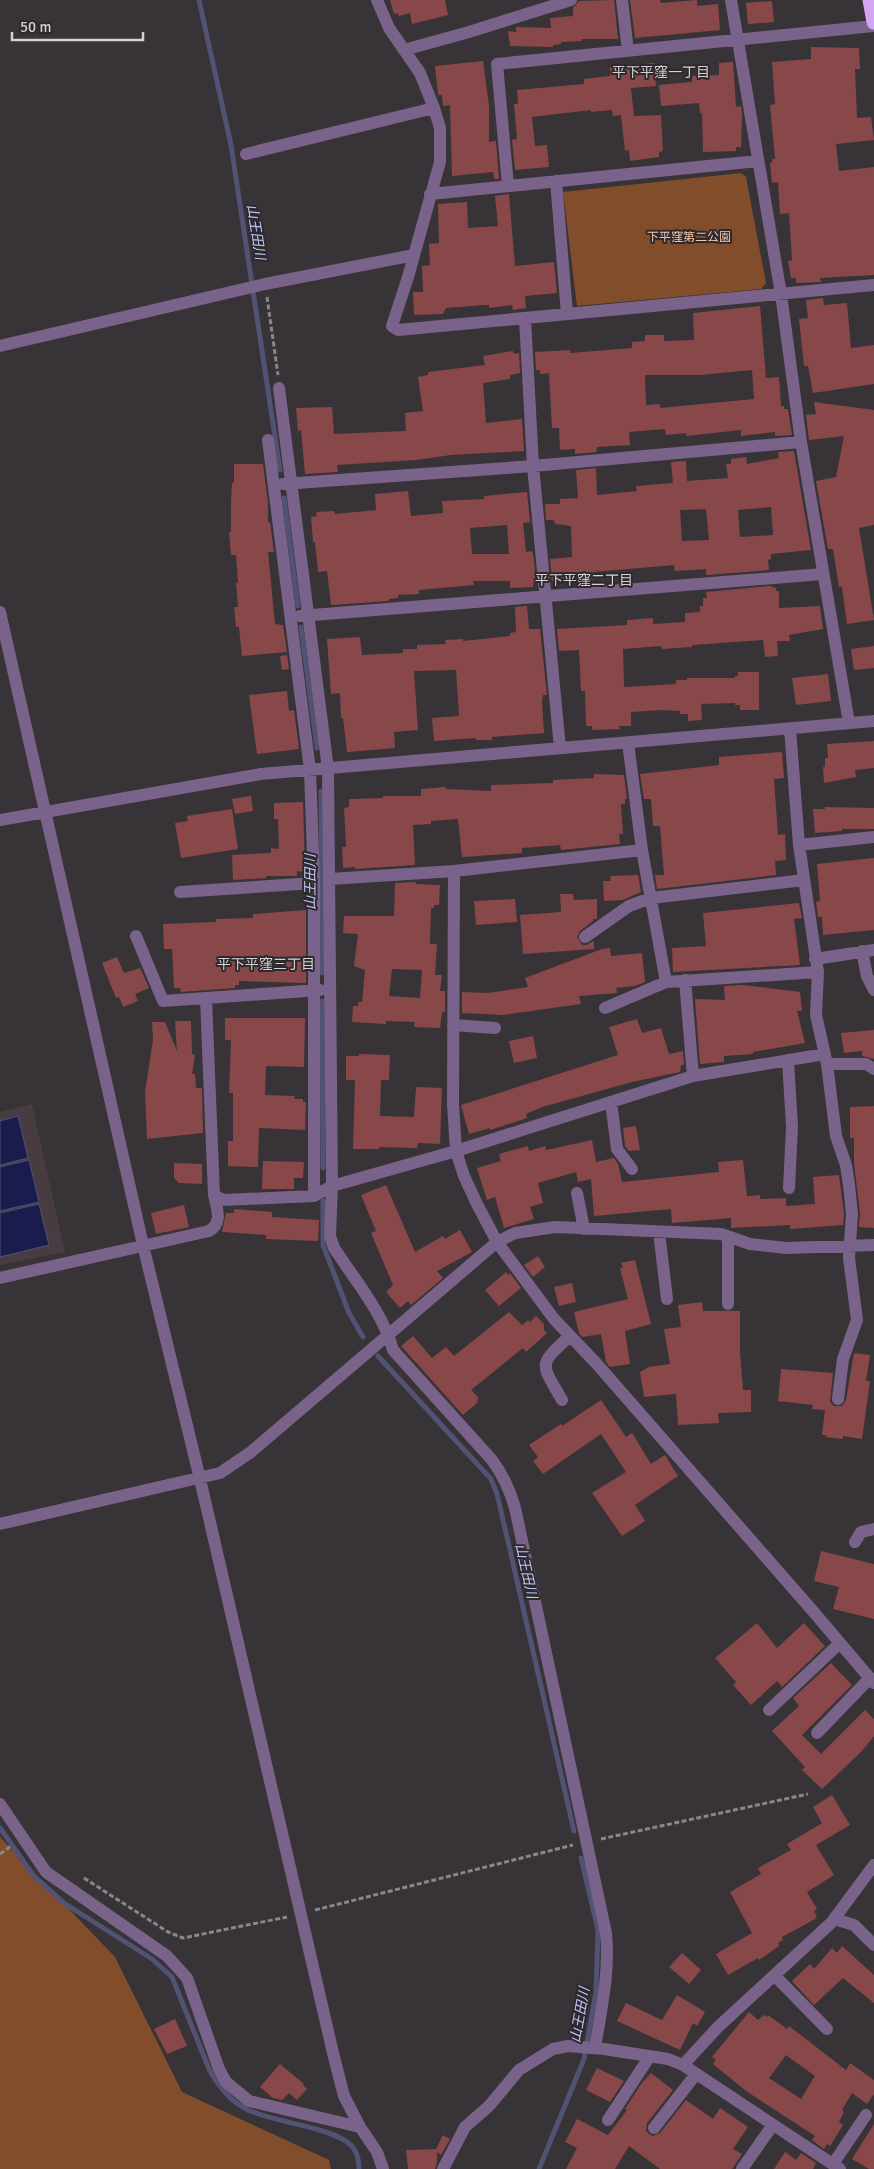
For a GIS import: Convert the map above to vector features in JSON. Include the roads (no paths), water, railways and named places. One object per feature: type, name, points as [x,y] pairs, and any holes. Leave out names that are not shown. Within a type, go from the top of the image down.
[{"type":"highway","points":[[870,0],[874,22]]},
{"type":"street","points":[[377,0],[389,28],[420,73],[434,108],[440,128],[442,145],[440,162],[392,326],[398,330],[874,285]]},
{"type":"street","points":[[404,50],[571,0]]},
{"type":"street","points":[[622,0],[628,51]]},
{"type":"street","points":[[731,0],[780,294],[801,442],[849,723]]},
{"type":"street","points":[[508,186],[497,64],[874,26]]},
{"type":"street","points":[[246,154],[434,108]]},
{"type":"street","points":[[430,194],[758,161]]},
{"type":"street","points":[[556,182],[566,314]]},
{"type":"street","points":[[0,346],[263,285],[414,256]]},
{"type":"street","points":[[525,318],[533,466],[560,748]]},
{"type":"street","points":[[280,388],[328,769],[332,1186],[330,1236],[334,1248],[389,1335],[393,1350],[492,1460],[501,1472],[510,1490],[587,1842],[608,1952],[605,1986],[587,2047]]},
{"type":"street","points":[[268,440],[310,770],[314,883],[312,991],[314,1196]]},
{"type":"street","points":[[274,486],[291,483],[533,466],[801,442]]},
{"type":"street","points":[[291,618],[308,615],[824,574]]},
{"type":"street","points":[[0,612],[143,1245],[200,1479],[344,2096],[360,2127],[377,2152],[383,2169]]},
{"type":"street","points":[[0,820],[261,774],[874,721]]},
{"type":"street","points":[[790,729],[799,845],[818,972],[816,1015],[826,1059],[836,1136],[846,1165],[852,1214],[849,1258],[857,1320],[843,1359],[838,1399]]},
{"type":"street","points":[[628,743],[642,850],[666,982]]},
{"type":"street","points":[[799,845],[874,837]]},
{"type":"street","points":[[330,879],[454,870],[642,850]]},
{"type":"street","points":[[454,870],[453,1026],[456,1151],[477,1204],[498,1242],[554,1319],[872,1681],[817,1733]]},
{"type":"street","points":[[585,937],[628,906],[651,898],[804,880]]},
{"type":"street","points":[[180,892],[314,883]]},
{"type":"street","points":[[136,936],[163,1001],[330,990]]},
{"type":"street","points":[[815,958],[868,951],[867,976],[874,990]]},
{"type":"street","points":[[605,1008],[666,982],[818,972]]},
{"type":"street","points":[[685,980],[693,1076]]},
{"type":"street","points":[[0,1278],[209,1231],[215,1227],[218,1220],[214,1195],[206,999]]},
{"type":"street","points":[[453,1026],[495,1028]]},
{"type":"street","points":[[214,1195],[223,1200],[314,1196],[332,1186],[456,1151],[693,1076],[788,1060],[826,1059],[866,1064],[874,1068]]},
{"type":"street","points":[[788,1060],[792,1127],[789,1188]]},
{"type":"street","points":[[610,1102],[617,1149],[632,1169]]},
{"type":"street","points":[[577,1193],[584,1229]]},
{"type":"street","points":[[0,1524],[220,1473],[251,1452],[498,1242],[515,1234],[541,1228],[584,1229],[720,1234],[750,1244],[786,1248],[874,1245]]},
{"type":"street","points":[[659,1232],[667,1299]]},
{"type":"street","points":[[728,1237],[728,1304]]},
{"type":"street","points":[[562,1400],[545,1370],[545,1363],[554,1351],[570,1336]]},
{"type":"street","points":[[855,1542],[861,1532],[874,1529]]},
{"type":"street","points":[[769,1710],[840,1643]]},
{"type":"street","points":[[0,1804],[46,1872],[167,1956],[187,1978],[219,2069],[226,2082],[238,2093],[249,2101],[263,2105],[360,2127]]},
{"type":"street","points":[[683,2065],[718,2027],[775,1976],[834,1919],[874,1865]]},
{"type":"street","points":[[834,1919],[854,1925],[874,1945]]},
{"type":"street","points":[[775,1976],[827,2029]]},
{"type":"street","points":[[443,2169],[464,2127],[489,2106],[519,2070],[553,2049],[568,2046],[650,2056],[668,2059],[683,2065],[772,2126],[837,2167],[866,2114]]},
{"type":"street","points":[[608,2120],[650,2056]]},
{"type":"street","points":[[654,2128],[696,2074]]},
{"type":"street","points":[[742,2169],[772,2126]]},
{"type":"waterway","name":"山王田川","points":[[199,0],[231,145],[280,470]]},
{"type":"waterway","name":"山王田川","points":[[284,498],[298,606]]},
{"type":"waterway","name":"山王田川","points":[[301,627],[317,748]]},
{"type":"waterway","name":"山王田川","points":[[321,791],[322,973]]},
{"type":"waterway","name":"山王田川","points":[[322,1001],[323,1168]]},
{"type":"waterway","name":"山王田川","points":[[323,1201],[323,1245],[349,1313],[363,1337]]},
{"type":"waterway","name":"山王田川","points":[[378,1356],[491,1479],[497,1494],[574,1831]]},
{"type":"waterway","points":[[0,1828],[33,1875],[64,1903],[152,1959],[172,1977],[209,2069],[230,2098],[248,2110],[326,2132],[347,2142],[355,2150],[359,2169]]},
{"type":"waterway","name":"山王田川","points":[[539,2169],[584,2059],[596,1992],[598,1930],[581,1858]]},
{"type":"district","name":"平下平窪一丁目","points":[[661,72]]},
{"type":"district","name":"平下平窪二丁目","points":[[584,580]]},
{"type":"district","name":"平下平窪三丁目","points":[[266,964]]},
{"type":"park label","name":"下平窪第二公園","points":[[689,237]]}]
